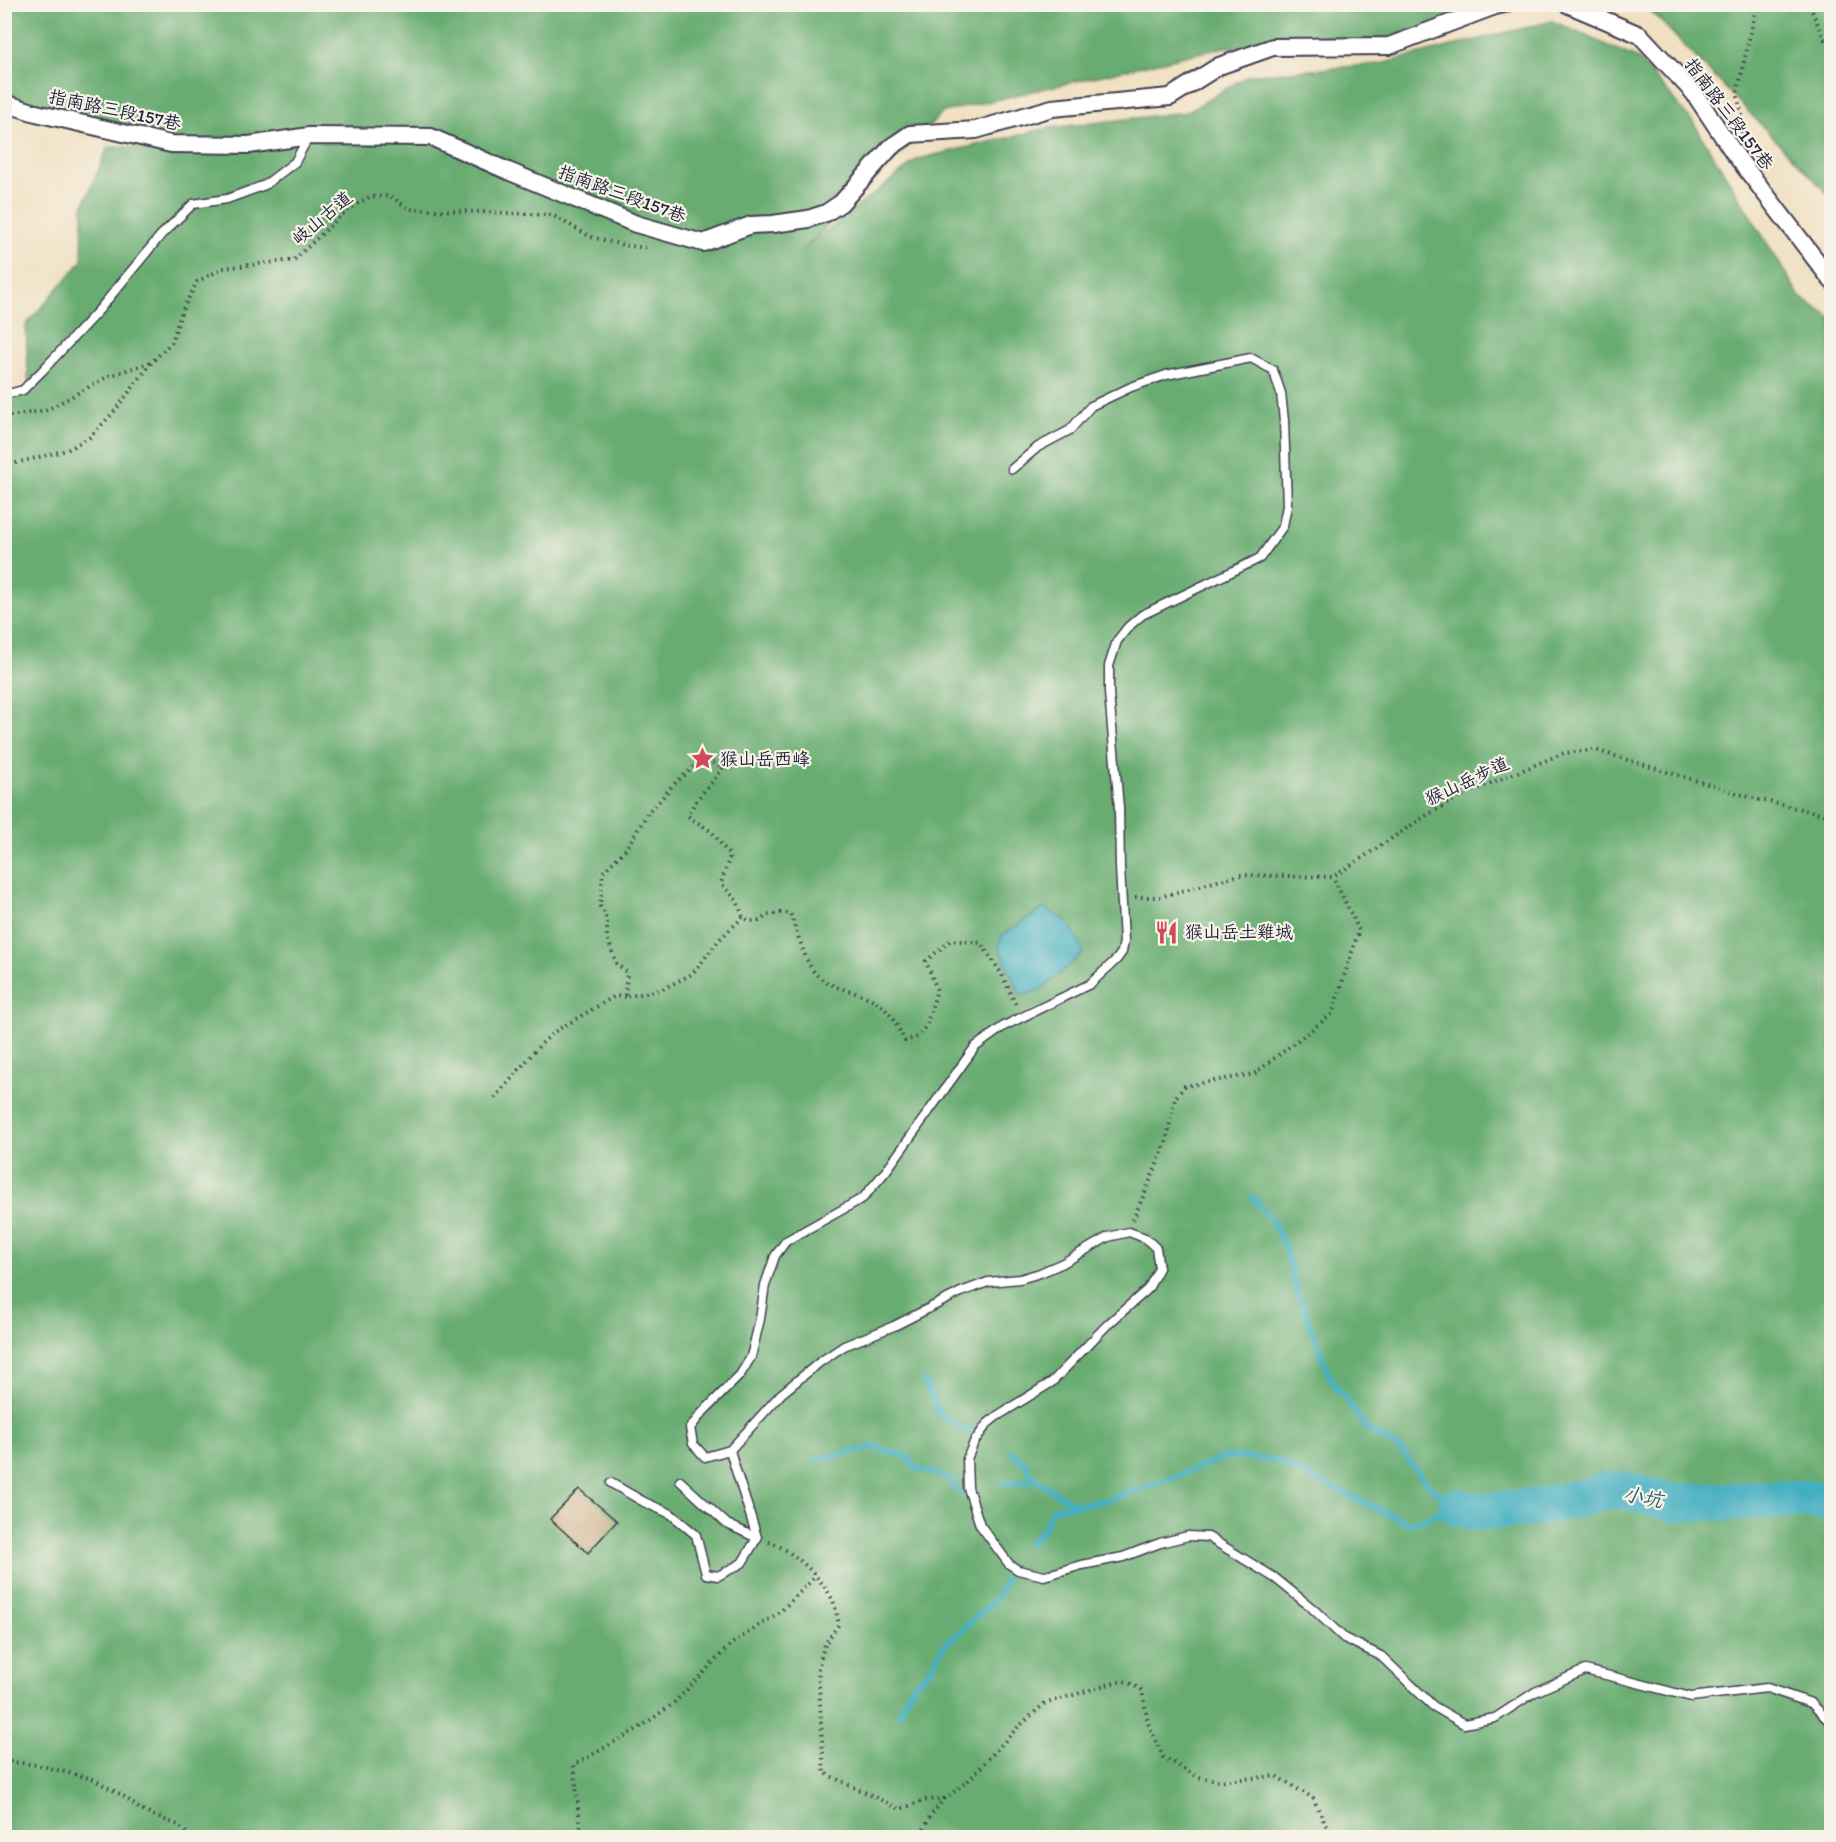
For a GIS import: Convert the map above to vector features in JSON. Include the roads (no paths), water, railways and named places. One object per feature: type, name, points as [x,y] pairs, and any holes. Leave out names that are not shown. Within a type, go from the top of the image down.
[{"type":"street","name":"指南路三段157巷","points":[[4,104],[171,144],[249,145],[309,136],[431,137],[636,224],[703,243],[751,225],[808,219],[826,213],[841,203],[891,147],[910,134],[976,130],[1052,108],[1170,97],[1219,66],[1273,47],[1389,46],[1505,4]]},
{"type":"street","name":"指南路三段157巷","points":[[1567,4],[1640,35],[1694,93],[1734,153],[1832,281]]},
{"type":"lane","points":[[4,395],[22,390],[42,371],[99,310],[161,235],[193,204],[227,198],[265,185],[295,162],[309,136]]},
{"type":"lane","points":[[1012,469],[1038,447],[1070,430],[1091,406],[1131,387],[1166,375],[1251,358],[1273,370],[1281,393],[1287,506],[1284,526],[1260,558],[1142,615],[1117,641],[1109,666],[1109,693],[1119,808],[1124,941],[1122,952],[1090,984],[1004,1026],[975,1047],[886,1171],[863,1198],[786,1241],[775,1256],[765,1285],[752,1357],[740,1375],[690,1428],[693,1444],[705,1457],[730,1450],[781,1394],[820,1362],[844,1346],[894,1326],[961,1292],[988,1282],[1020,1279],[1040,1273],[1063,1263],[1108,1237],[1128,1232],[1144,1238],[1156,1248],[1159,1268],[1148,1289],[1107,1325],[1052,1382],[996,1416],[974,1442],[968,1460],[968,1488],[980,1525],[1009,1564],[1018,1570],[1044,1576],[1082,1564],[1123,1557],[1160,1543],[1188,1536],[1208,1537],[1275,1578],[1344,1638],[1381,1656],[1433,1706],[1464,1724],[1495,1718],[1535,1692],[1585,1671],[1691,1697],[1767,1688],[1811,1703],[1832,1724]]},
{"type":"lane","points":[[611,1483],[671,1514],[696,1535],[706,1574],[718,1576],[742,1563],[757,1538],[750,1509],[730,1450]]},
{"type":"lane","points":[[680,1481],[727,1524],[757,1538]]},
{"type":"water","points":[[1044,908],[1068,922],[1084,952],[1042,989],[1021,996],[999,947],[1001,936]]},
{"type":"waterway","points":[[1252,1197],[1273,1222],[1285,1248],[1296,1289],[1330,1377],[1367,1429],[1401,1450],[1426,1483],[1457,1507]]},
{"type":"waterway","points":[[924,1380],[940,1415],[969,1431]]},
{"type":"waterway","points":[[815,1460],[873,1447],[905,1456],[916,1468],[946,1477],[961,1493]]},
{"type":"waterway","points":[[1010,1451],[1025,1463],[1034,1479],[1069,1501],[1083,1505],[1106,1500],[1169,1479],[1227,1456],[1274,1460],[1410,1524],[1457,1507]]},
{"type":"waterway","points":[[1002,1483],[1020,1483],[1034,1479]]},
{"type":"waterway","name":"小坑","points":[[1457,1507],[1475,1512],[1530,1508],[1608,1490],[1627,1491],[1673,1503],[1804,1499],[1832,1502]]},
{"type":"waterway","points":[[1029,1543],[1042,1531],[1053,1508],[1079,1505]]},
{"type":"waterway","points":[[899,1714],[912,1687],[933,1666],[942,1648],[998,1597],[1008,1574]]},
{"type":"place","name":"猴山岳西峰","points":[[702,759]]},
{"type":"place","name":"猴山岳土雞城","points":[[1167,932]]}]
